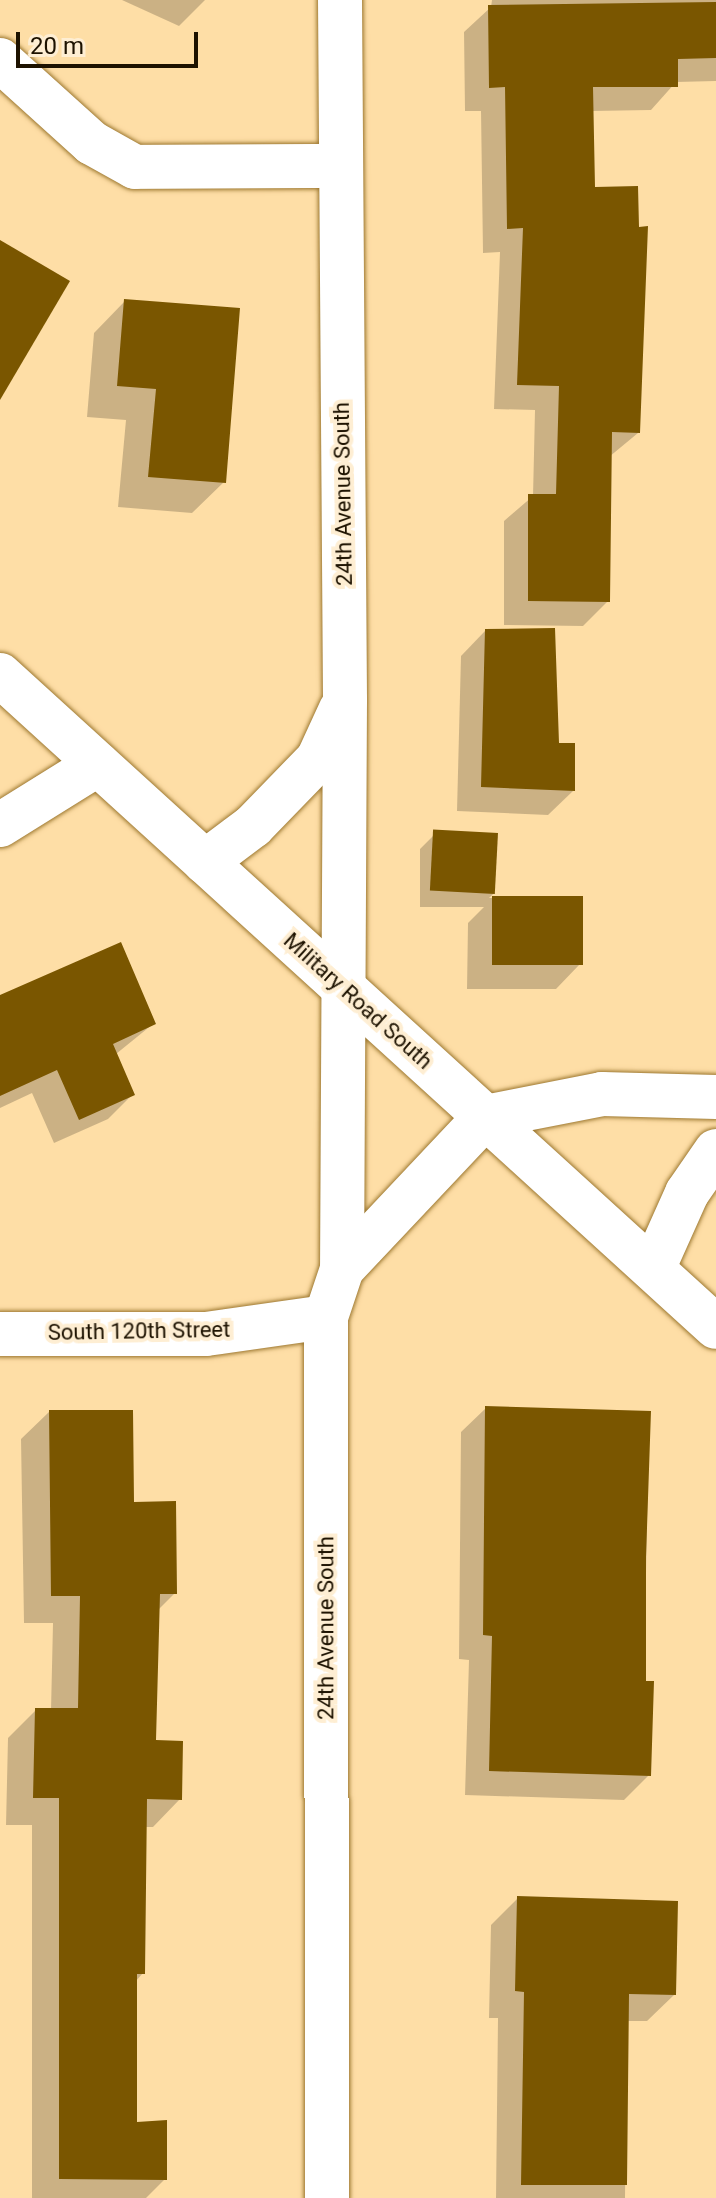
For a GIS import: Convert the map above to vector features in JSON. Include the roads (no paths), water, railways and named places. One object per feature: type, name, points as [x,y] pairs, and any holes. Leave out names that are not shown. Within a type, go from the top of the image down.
[{"type":"street","name":"24th Avenue South","points":[[327,2198],[326,1317],[342,1269],[345,700],[340,0]]},
{"type":"street","points":[[0,60],[92,143],[135,167],[340,166]]},
{"type":"street","name":"Military Road South","points":[[0,675],[716,1327]]},
{"type":"street","points":[[205,862],[253,826],[318,759],[345,700]]},
{"type":"street","points":[[0,825],[98,764]]},
{"type":"street","points":[[485,1117],[602,1094],[716,1097]]},
{"type":"street","name":"24th Avenue South","points":[[342,1269],[485,1117]]},
{"type":"street","points":[[653,1269],[687,1193],[716,1151]]},
{"type":"street","name":"South 120th Street","points":[[0,1334],[206,1334],[326,1317]]}]
